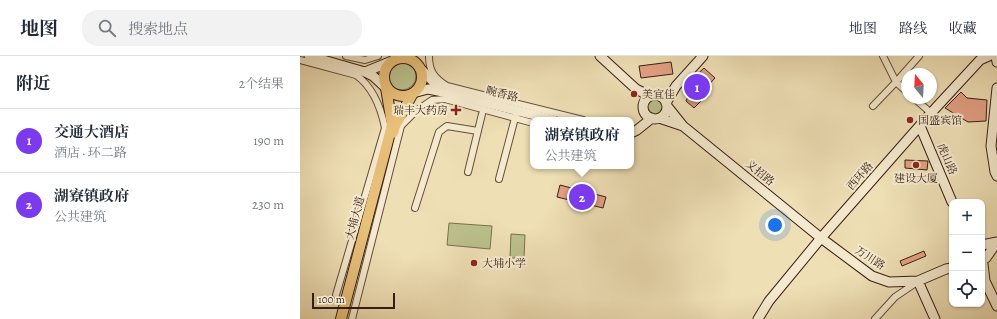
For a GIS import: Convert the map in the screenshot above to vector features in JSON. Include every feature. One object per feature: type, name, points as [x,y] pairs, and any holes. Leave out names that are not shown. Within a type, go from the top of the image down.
[{"type":"main road","points":[[309,56],[365,72],[373,76],[392,93],[398,96],[413,94]]},
{"type":"main road","points":[[393,125],[422,82],[422,74],[419,67],[420,56]]},
{"type":"main road","points":[[600,56],[636,89],[663,98],[683,126]]},
{"type":"main road","points":[[634,131],[664,114],[666,111],[666,104],[676,86],[703,56]]},
{"type":"main road","name":"西环路","points":[[758,319],[769,301],[931,113],[980,60],[989,56]]},
{"type":"main road","points":[[996,56],[997,62]]},
{"type":"main road","points":[[365,72],[396,58],[407,58],[414,61],[444,92]]},
{"type":"main road","points":[[393,125],[384,81],[384,73],[387,66],[396,58]]},
{"type":"main road","points":[[634,131],[646,99],[676,86]]},
{"type":"main road","points":[[997,88],[991,146],[996,164],[995,172],[997,176]]},
{"type":"main road","name":"畹香路","points":[[413,94],[428,89],[444,92],[516,114],[535,117]]},
{"type":"main road","points":[[636,89],[643,106],[644,113],[647,116],[683,126]]},
{"type":"main road","name":"大埔大道","points":[[342,319],[393,125]]},
{"type":"main road","name":"义招路","points":[[683,126],[822,238]]},
{"type":"main road","name":"虎山路","points":[[920,126],[951,199]]},
{"type":"main road","name":"万川路","points":[[822,238],[872,276],[889,282],[918,281]]},
{"type":"main road","points":[[985,246],[997,242]]},
{"type":"main road","points":[[985,260],[997,242]]},
{"type":"main road","points":[[935,319],[918,281],[949,267]]},
{"type":"main road","points":[[985,279],[997,306]]},
{"type":"street","points":[[346,56],[365,60],[378,56]]},
{"type":"street","points":[[429,56],[429,65],[433,74],[440,82],[447,86],[571,117]]},
{"type":"street","points":[[884,56],[896,82],[901,87]]},
{"type":"street","points":[[873,106],[919,56]]},
{"type":"street","points":[[300,60],[356,75],[361,78],[368,85],[376,100],[385,128],[336,295]]},
{"type":"street","points":[[352,319],[401,126],[407,119],[432,100],[445,99],[516,114],[530,121]]},
{"type":"street","points":[[921,104],[931,113]]},
{"type":"street","points":[[468,172],[482,114]]},
{"type":"street","points":[[500,179],[516,114]]},
{"type":"street","points":[[416,208],[439,132],[447,126],[478,131]]},
{"type":"street","points":[[875,319],[894,297],[918,281]]},
{"type":"green space","points":[[402,62],[412,66],[416,76],[412,86],[402,90],[392,86],[388,76],[392,66]]},
{"type":"green space","points":[[655,99],[662,104],[663,107],[658,114],[655,115],[648,110],[647,107],[652,100]]},
{"type":"green space","points":[[449,223],[492,226],[490,249],[447,245]]},
{"type":"green space","points":[[511,234],[525,235],[524,258],[510,258]]},
{"type":"building","points":[[671,62],[673,74],[641,78],[639,66]]},
{"type":"building","points":[[704,68],[715,78],[701,93],[705,97],[694,108],[686,101],[689,91],[688,83]]},
{"type":"building","points":[[961,92],[967,98],[987,100],[986,121],[968,122],[945,108]]},
{"type":"building","name":"建设大厦","points":[[905,160],[928,161],[927,170],[905,168]]},
{"type":"building","points":[[560,185],[606,197],[603,208],[557,197]]},
{"type":"building","points":[[924,251],[926,256],[902,266],[900,261]]},
{"type":"place","name":"交通大酒店","points":[[697,87]]},
{"type":"place","name":"美宜佳","points":[[634,94]]},
{"type":"place","name":"瑞丰大药房","points":[[456,110]]},
{"type":"place","name":"国盛宾馆","points":[[910,120]]},
{"type":"place","name":"建设大厦","points":[[916,165]]},
{"type":"place","name":"湖寮镇政府","points":[[582,197]]},
{"type":"place","name":"大埔小学","points":[[474,263]]}]
